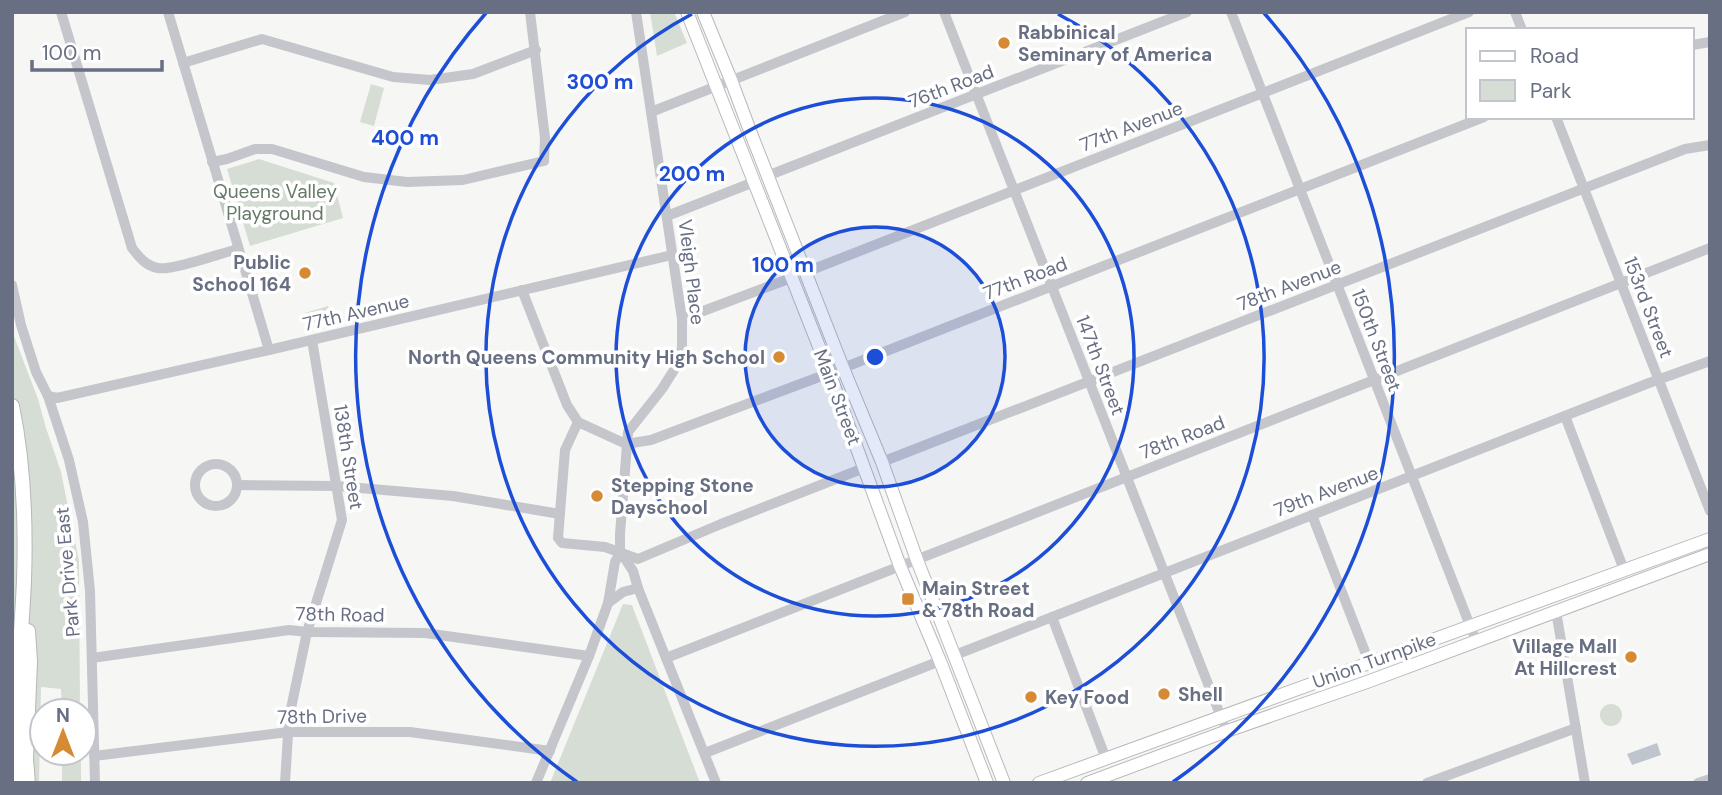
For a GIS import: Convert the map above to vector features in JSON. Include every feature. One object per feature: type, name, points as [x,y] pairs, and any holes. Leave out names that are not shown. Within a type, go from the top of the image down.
[{"type":"highway","points":[[12,406],[20,447],[23,486],[24,580],[30,661],[26,759],[28,783]]},
{"type":"highway","points":[[15,783],[18,661],[24,580]]},
{"type":"main road","name":"Main Street","points":[[687,12],[829,372],[901,566],[988,783]]},
{"type":"main road","name":"Main Street","points":[[703,12],[882,462],[1004,783]]},
{"type":"main road","name":"Union Turnpike","points":[[1040,783],[1710,540]]},
{"type":"main road","name":"Union Turnpike","points":[[1087,783],[1710,554]]},
{"type":"street","points":[[61,12],[132,248],[143,261],[158,268],[172,267],[238,249]]},
{"type":"street","points":[[168,12],[269,350]]},
{"type":"street","points":[[212,162],[255,149],[272,149],[365,177],[407,182],[463,180],[544,161],[545,138],[530,12]]},
{"type":"street","name":"Vleigh Place","points":[[536,783],[608,603],[615,562],[621,553],[628,432],[662,389],[674,370],[682,348],[682,319],[636,12]]},
{"type":"street","points":[[651,112],[905,12]]},
{"type":"street","name":"147th Street","points":[[944,12],[1227,731]]},
{"type":"street","name":"76th Road","points":[[767,176],[1186,12]]},
{"type":"street","name":"150th Street","points":[[1231,12],[1476,641]]},
{"type":"street","name":"77th Avenue","points":[[806,272],[1469,12]]},
{"type":"street","points":[[183,63],[262,39],[393,77],[430,80],[473,74],[536,50]]},
{"type":"street","name":"77th Road","points":[[626,444],[651,440],[843,368],[1479,119]]},
{"type":"street","name":"153rd Street","points":[[1557,119],[1710,510]]},
{"type":"street","name":"78th Avenue","points":[[882,462],[1685,149],[1710,145]]},
{"type":"street","points":[[667,216],[754,183]]},
{"type":"street","name":"78th Road","points":[[666,658],[1710,248]]},
{"type":"street","name":"77th Avenue","points":[[48,396],[57,398],[672,255]]},
{"type":"street","points":[[682,319],[791,278]]},
{"type":"street","name":"Park Drive East","points":[[12,285],[21,326],[69,460],[83,522],[90,591],[93,697]]},
{"type":"street","points":[[522,290],[567,405],[578,422],[626,444]]},
{"type":"street","name":"138th Street","points":[[285,783],[289,718],[307,632],[342,520],[312,340]]},
{"type":"street","name":"79th Avenue","points":[[954,655],[1710,361]]},
{"type":"street","points":[[1565,416],[1624,570]]},
{"type":"street","points":[[578,422],[565,450],[559,541],[606,547],[638,559],[864,468]]},
{"type":"street","points":[[214,464],[231,469],[237,485],[232,500],[218,506],[205,503],[196,494],[195,486],[202,468],[214,464]]},
{"type":"street","points":[[237,485],[337,486],[453,496],[559,514]]},
{"type":"street","points":[[1312,515],[1369,662]]},
{"type":"street","points":[[621,553],[633,571],[716,783]]},
{"type":"street","points":[[608,603],[628,590],[638,588]]},
{"type":"street","points":[[1556,611],[1585,783]]},
{"type":"street","points":[[1052,617],[1106,759]]},
{"type":"street","name":"78th Road","points":[[92,658],[289,630],[425,633],[589,656]]},
{"type":"street","points":[[705,753],[940,661]]},
{"type":"street","points":[[1427,783],[1576,728]]},
{"type":"street","name":"78th Drive","points":[[98,756],[288,732],[410,732],[550,751]]},
{"type":"street","points":[[1698,783],[1710,779]]},
{"type":"green space","points":[[650,12],[674,12],[687,43],[657,56]]},
{"type":"green space","points":[[371,84],[384,88],[374,126],[360,122]]},
{"type":"green space","name":"Queens Valley Playground","points":[[259,159],[334,183],[343,218],[250,246],[227,169]]},
{"type":"green space","points":[[328,306],[331,317],[308,324],[305,313]]},
{"type":"green space","points":[[12,331],[38,399],[61,472],[79,561],[80,697],[61,697],[61,689],[41,687],[41,697],[28,697],[28,767],[39,767],[39,783],[12,783]]},
{"type":"green space","points":[[623,604],[632,605],[700,783],[550,783]]},
{"type":"green space","points":[[1611,704],[1621,711],[1622,715],[1615,725],[1611,726],[1601,719],[1600,715],[1607,705]]},
{"type":"green space","points":[[62,767],[81,767],[81,783],[62,783]]},
{"type":"shaded area","points":[[1657,743],[1661,755],[1632,765],[1627,754]]},
{"type":"place","name":"Rabbinical Seminary of America","points":[[1004,43]]},
{"type":"place","name":"Public School 164","points":[[305,273]]},
{"type":"place","name":"North Queens Community High School","points":[[779,357]]},
{"type":"place","name":"Stepping Stone Dayschool","points":[[597,496]]},
{"type":"place","name":"Main Street & 78th Road","points":[[908,599]]},
{"type":"place","name":"Village Mall At Hillcrest","points":[[1631,657]]},
{"type":"place","name":"Shell","points":[[1164,694]]},
{"type":"place","name":"Key Food","points":[[1031,697]]}]
